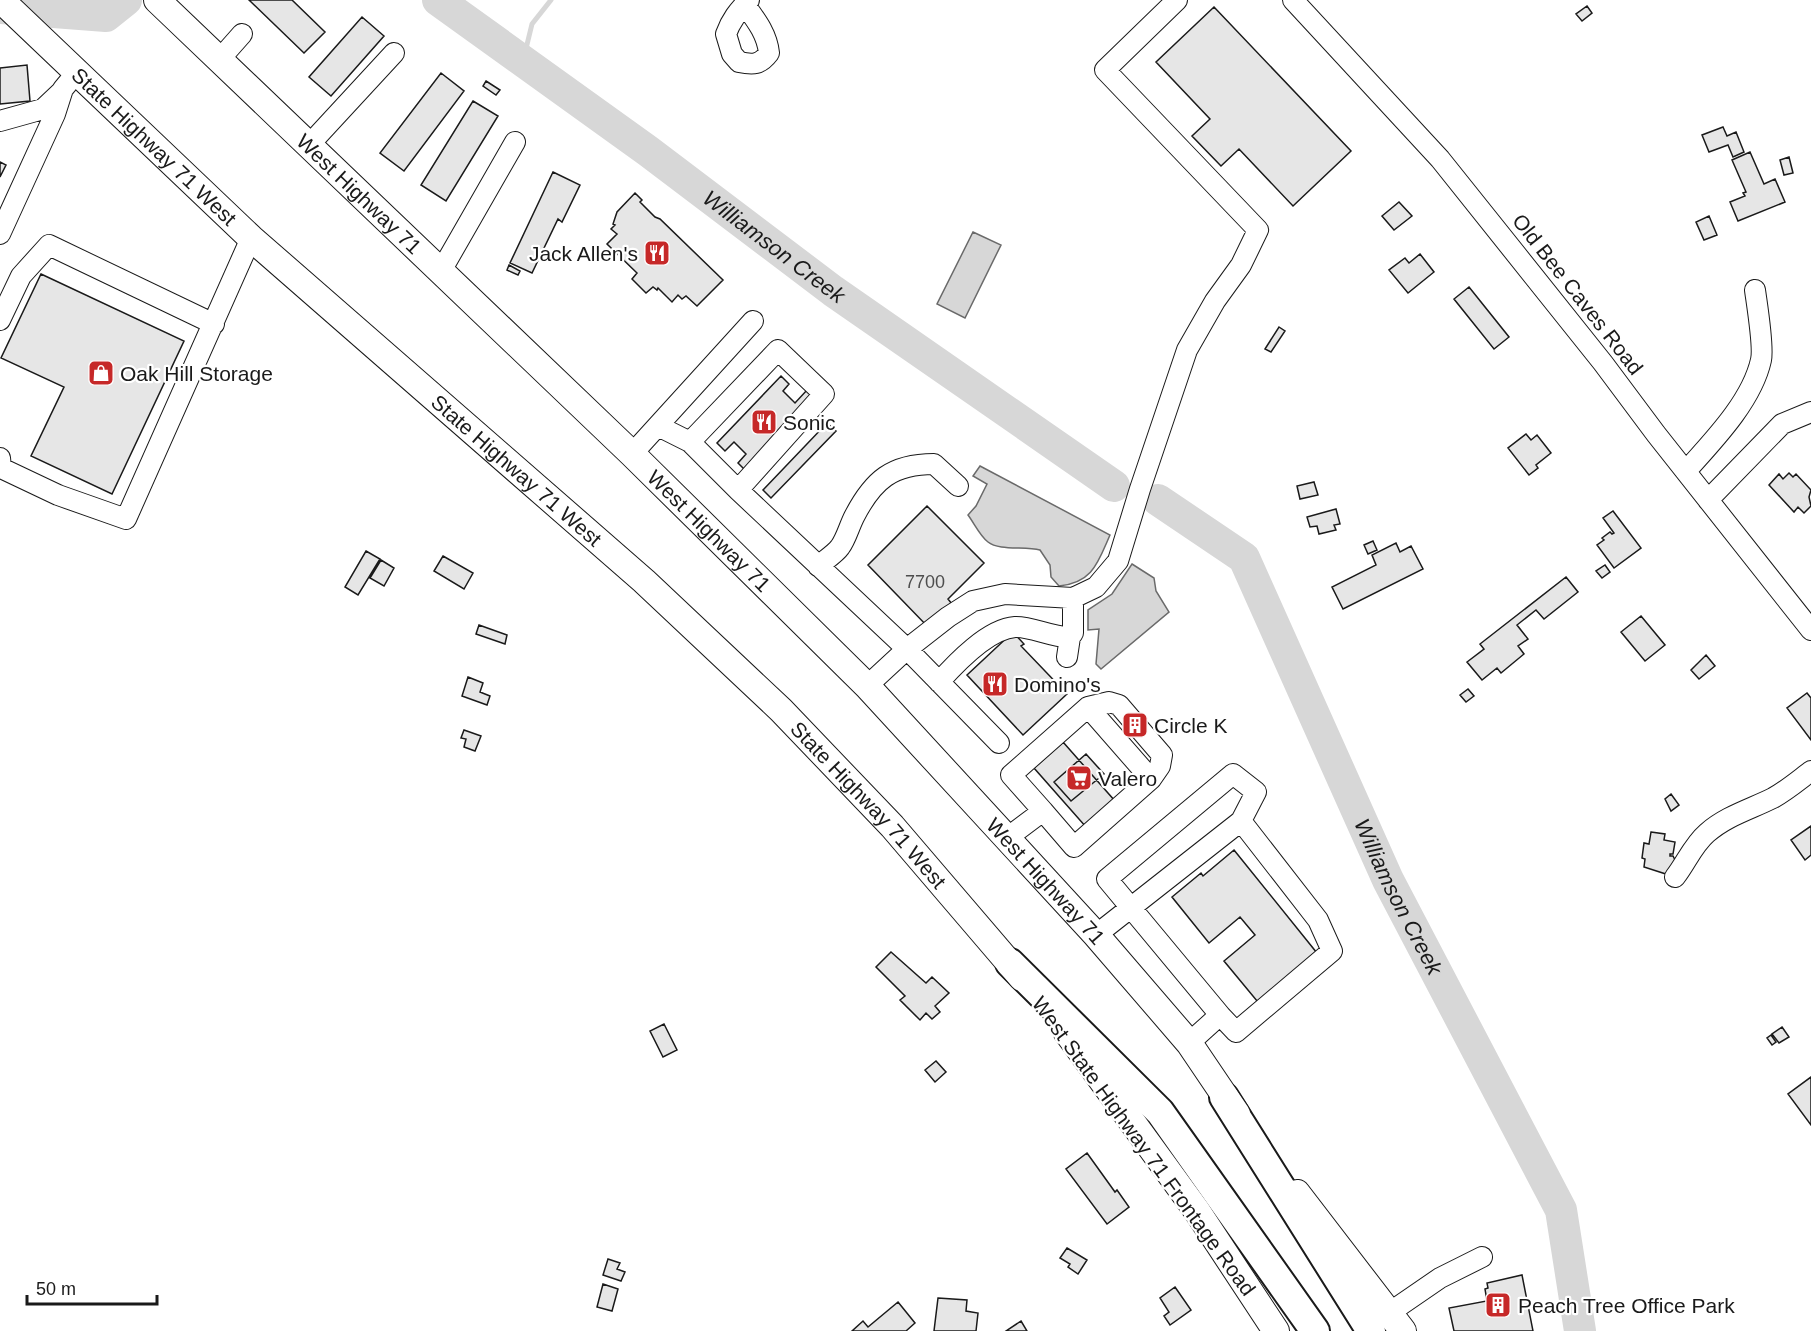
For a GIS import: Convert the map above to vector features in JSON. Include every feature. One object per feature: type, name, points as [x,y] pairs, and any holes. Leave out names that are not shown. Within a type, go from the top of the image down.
[{"type":"highway","points":[[1010,963],[1160,1112],[1315,1331]]},
{"type":"highway","points":[[1224,1097],[1388,1325]]},
{"type":"main road","name":"State Highway 71 West","points":[[1,0],[70,81],[644,581],[781,710],[891,826],[1010,963]]},
{"type":"main road","name":"West Highway 71","points":[[164,6],[632,454],[867,686],[1096,935],[1189,1043],[1224,1097]]},
{"type":"main road","name":"West State Highway 71 Frontage Road","points":[[1010,963],[1067,1032],[1184,1192],[1276,1331]]},
{"type":"street","points":[[867,686],[907,649],[948,616],[973,601],[1005,594],[1073,598],[1096,587],[1118,561],[1187,350],[1215,301],[1241,265],[1258,230],[1105,70],[1177,0]]},
{"type":"street","name":"Old Bee Caves Road","points":[[1293,0],[1440,159],[1603,363],[1811,630]]},
{"type":"street","points":[[219,60],[242,34]]},
{"type":"street","points":[[309,145],[394,53]]},
{"type":"street","points":[[0,121],[43,108],[70,81]]},
{"type":"street","points":[[0,234],[70,81]]},
{"type":"street","points":[[441,271],[515,142]]},
{"type":"street","points":[[0,458],[2,468],[58,495],[126,519],[251,238]]},
{"type":"street","points":[[0,320],[21,276],[49,245],[214,324]]},
{"type":"street","points":[[1686,471],[1735,412],[1758,367],[1761,358],[1755,290]]},
{"type":"street","points":[[632,454],[753,321]]},
{"type":"street","points":[[690,442],[778,350],[824,394],[738,490]]},
{"type":"street","points":[[1708,500],[1782,424],[1811,412]]},
{"type":"street","points":[[658,426],[690,442],[907,649],[999,742]]},
{"type":"street","points":[[818,566],[840,548],[867,493],[883,478],[900,467],[934,464],[958,486]]},
{"type":"street","points":[[1067,657],[1073,633],[1073,598]]},
{"type":"street","points":[[939,682],[957,662],[991,635],[1015,627],[1071,637]]},
{"type":"street","points":[[1088,707],[1151,779],[1074,846],[1043,812],[1011,775],[1088,707]]},
{"type":"street","points":[[1675,878],[1699,840],[1710,830],[1736,814],[1775,797],[1811,771]]},
{"type":"street","points":[[1096,935],[1130,907],[1241,821],[1256,792],[1233,774],[1107,879],[1130,907],[1220,1015],[1236,1032],[1332,951],[1318,920],[1241,821]]},
{"type":"street","points":[[1007,838],[1043,812]]},
{"type":"street","points":[[1189,1043],[1220,1015]]},
{"type":"street","points":[[1388,1325],[1440,1278],[1482,1257]]},
{"type":"shaded area","points":[[973,232],[1001,245],[965,318],[937,304]]},
{"type":"shaded area","points":[[980,466],[1110,535],[1093,570],[1080,581],[1059,586],[1051,577],[1050,565],[1040,550],[993,545],[985,539],[968,515],[976,506],[987,484],[973,476]]},
{"type":"shaded area","points":[[1132,564],[1154,578],[1156,591],[1169,612],[1101,669],[1096,664],[1099,629],[1088,630],[1088,610],[1112,594]]},
{"type":"building","points":[[249,0],[292,0],[325,32],[304,53]]},
{"type":"building","points":[[1587,6],[1592,13],[1582,21],[1576,14]]},
{"type":"building","points":[[1214,7],[1351,151],[1293,206],[1239,149],[1221,166],[1192,136],[1210,119],[1156,62]]},
{"type":"building","points":[[362,17],[384,36],[331,96],[309,77]]},
{"type":"building","points":[[27,65],[30,101],[0,104],[0,68]]},
{"type":"building","points":[[441,73],[464,91],[404,171],[380,153]]},
{"type":"building","points":[[486,81],[500,90],[496,95],[483,86]]},
{"type":"building","points":[[473,101],[498,116],[446,201],[421,185]]},
{"type":"building","points":[[1723,127],[1727,136],[1736,132],[1744,152],[1733,157],[1728,145],[1709,152],[1702,135]]},
{"type":"building","points":[[1750,152],[1764,184],[1775,179],[1785,202],[1738,221],[1730,202],[1745,196],[1743,193],[1746,192],[1732,160]]},
{"type":"building","points":[[1789,157],[1793,173],[1784,175],[1780,160]]},
{"type":"building","points":[[0,162],[6,165],[0,177]]},
{"type":"building","points":[[553,172],[580,185],[562,222],[558,219],[532,273],[510,263]]},
{"type":"building","points":[[635,193],[642,200],[640,202],[655,217],[660,219],[723,280],[697,306],[686,296],[682,299],[678,295],[672,302],[658,288],[657,290],[653,287],[646,293],[632,279],[637,273],[607,244],[617,234],[611,229],[615,225],[613,224],[617,212]]},
{"type":"building","points":[[1399,202],[1412,216],[1394,230],[1382,216]]},
{"type":"building","points":[[1709,216],[1717,235],[1704,240],[1696,222]]},
{"type":"building","points":[[1420,254],[1434,272],[1408,293],[1389,270],[1405,258],[1409,263]]},
{"type":"building","points":[[509,265],[520,271],[518,275],[507,270]]},
{"type":"building","name":"Oak Hill Storage","points":[[41,274],[184,341],[112,494],[31,456],[64,387],[1,358]]},
{"type":"building","points":[[1469,287],[1509,337],[1494,349],[1454,299]]},
{"type":"building","points":[[1279,327],[1285,331],[1271,352],[1265,349]]},
{"type":"building","name":"Sonic","points":[[781,376],[789,384],[783,391],[795,403],[807,390],[815,398],[746,471],[738,463],[746,454],[734,442],[725,451],[717,443]]},
{"type":"building","points":[[827,423],[836,431],[771,498],[763,490]]},
{"type":"building","points":[[1526,434],[1531,440],[1537,435],[1551,453],[1536,465],[1538,468],[1529,475],[1508,448]]},
{"type":"building","points":[[1789,473],[1793,477],[1796,474],[1811,490],[1809,497],[1811,506],[1804,513],[1798,507],[1794,512],[1769,485],[1779,474],[1783,479]]},
{"type":"building","points":[[1314,482],[1318,495],[1300,499],[1297,486]]},
{"type":"building","points":[[927,506],[984,563],[948,599],[952,604],[929,628],[868,565]]},
{"type":"building","points":[[1336,509],[1340,524],[1334,525],[1336,530],[1319,534],[1317,526],[1310,527],[1307,517]]},
{"type":"building","points":[[1613,511],[1641,548],[1614,568],[1597,545],[1610,532],[1614,533],[1603,518]]},
{"type":"building","points":[[1373,541],[1377,550],[1368,554],[1364,545]]},
{"type":"building","points":[[1396,543],[1400,552],[1411,546],[1423,569],[1343,609],[1332,587],[1376,565],[1372,555]]},
{"type":"building","points":[[366,551],[380,559],[358,595],[345,587]]},
{"type":"building","points":[[443,556],[473,573],[464,589],[434,571]]},
{"type":"building","points":[[381,560],[394,568],[384,586],[370,578]]},
{"type":"building","points":[[1605,565],[1610,572],[1602,578],[1596,571]]},
{"type":"building","points":[[1566,577],[1578,592],[1544,619],[1536,610],[1517,625],[1528,639],[1518,646],[1524,654],[1501,673],[1497,668],[1482,680],[1467,662],[1484,649],[1480,644]]},
{"type":"building","points":[[1641,616],[1665,645],[1645,661],[1621,632]]},
{"type":"building","points":[[479,625],[507,635],[505,644],[476,634]]},
{"type":"building","points":[[1013,632],[1024,644],[1021,646],[1067,694],[1023,735],[967,675]]},
{"type":"building","points":[[1706,655],[1715,666],[1699,679],[1691,670]]},
{"type":"building","points":[[468,677],[483,683],[480,692],[490,696],[487,705],[462,696]]},
{"type":"building","points":[[1468,689],[1474,696],[1466,702],[1460,695]]},
{"type":"building","points":[[1807,693],[1811,698],[1811,740],[1787,708]]},
{"type":"building","points":[[464,730],[481,736],[475,751],[464,747],[466,739],[461,738]]},
{"type":"building","name":"Valero","points":[[1063,742],[1115,801],[1086,827],[1034,768]]},
{"type":"building","name":"Valero","points":[[1086,754],[1104,774],[1071,801],[1054,782]]},
{"type":"building","points":[[1671,794],[1679,805],[1671,811],[1665,799]]},
{"type":"building","points":[[1811,826],[1811,855],[1805,860],[1791,840]]},
{"type":"building","points":[[1651,832],[1665,834],[1664,840],[1675,842],[1673,854],[1670,856],[1673,856],[1676,862],[1669,875],[1644,867],[1645,859],[1642,858],[1644,843],[1649,844]]},
{"type":"building","points":[[1234,850],[1317,953],[1262,1007],[1224,961],[1255,935],[1240,917],[1209,943],[1172,897],[1201,873],[1203,876]]},
{"type":"building","points":[[891,952],[926,983],[932,977],[949,993],[935,1006],[940,1012],[932,1019],[926,1013],[920,1020],[900,1000],[905,996],[876,967]]},
{"type":"building","points":[[664,1024],[677,1050],[663,1057],[650,1031]]},
{"type":"building","points":[[1782,1027],[1789,1037],[1779,1043],[1772,1034]]},
{"type":"building","points":[[1771,1035],[1776,1042],[1772,1045],[1767,1038]]},
{"type":"building","points":[[936,1061],[946,1072],[935,1082],[925,1070]]},
{"type":"building","points":[[1811,1077],[1811,1125],[1788,1094]]},
{"type":"building","points":[[1087,1153],[1115,1192],[1117,1190],[1129,1207],[1107,1224],[1066,1169]]},
{"type":"building","points":[[1067,1248],[1087,1260],[1078,1274],[1068,1267],[1070,1264],[1060,1258]]},
{"type":"building","points":[[608,1259],[620,1263],[617,1269],[625,1272],[621,1281],[603,1275]]},
{"type":"building","name":"Peach Tree Office Park","points":[[1522,1275],[1533,1331],[1454,1331],[1449,1308],[1487,1301],[1485,1289],[1488,1288],[1487,1283]]},
{"type":"building","points":[[603,1284],[618,1289],[612,1311],[597,1307]]},
{"type":"building","points":[[1175,1287],[1191,1310],[1170,1325],[1164,1316],[1169,1312],[1160,1298]]},
{"type":"building","points":[[938,1298],[967,1300],[966,1311],[978,1313],[976,1331],[934,1331]]},
{"type":"building","points":[[898,1302],[915,1323],[906,1331],[852,1331],[863,1321],[868,1327]]},
{"type":"building","points":[[1021,1321],[1027,1331],[1006,1331]]},
{"type":"waterway","name":"Williamson Creek","points":[[0,8],[106,16],[126,0]]},
{"type":"waterway","name":"Williamson Creek","points":[[438,0],[648,151],[833,291],[1114,486]]},
{"type":"waterway","points":[[523,61],[532,24],[551,0]]},
{"type":"waterway","name":"Williamson Creek","points":[[1158,500],[1244,558],[1388,880],[1561,1210],[1580,1331]]},
{"type":"place","name":"Jack Allen's","points":[[657,253]]},
{"type":"place","name":"Oak Hill Storage","points":[[101,373]]},
{"type":"place","name":"Sonic","points":[[764,422]]},
{"type":"place","name":"Domino's","points":[[995,684]]},
{"type":"place","name":"Circle K","points":[[1135,725]]},
{"type":"place","name":"Valero","points":[[1079,778]]},
{"type":"place","name":"Peach Tree Office Park","points":[[1498,1305]]}]
